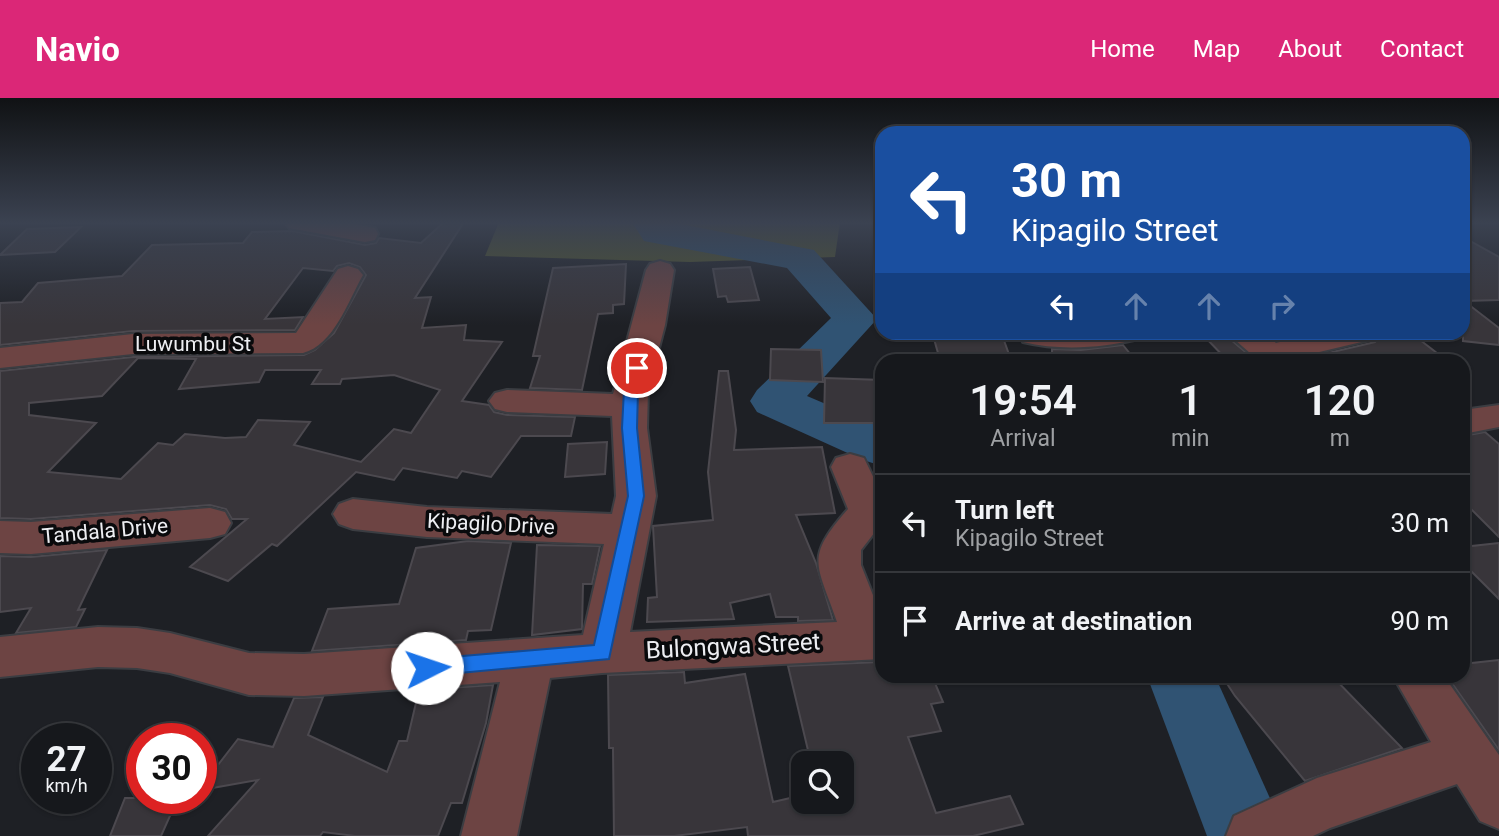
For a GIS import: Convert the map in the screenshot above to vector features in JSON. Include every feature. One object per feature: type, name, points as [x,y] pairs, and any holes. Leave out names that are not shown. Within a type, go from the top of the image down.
[{"type":"street","points":[[602,653],[636,496],[629,428],[631,390],[649,325],[660,270]]},
{"type":"street","name":"Luwumbu St","points":[[0,358],[133,344],[303,343],[311,338],[348,275]]},
{"type":"street","points":[[1053,340],[1076,350],[1105,340]]},
{"type":"street","points":[[1253,340],[1271,354]]},
{"type":"street","points":[[1286,354],[1335,340]]},
{"type":"street","points":[[507,401],[630,406]]},
{"type":"street","points":[[1470,421],[1499,416]]},
{"type":"street","points":[[850,467],[869,512],[839,546],[839,565],[874,639]]},
{"type":"street","name":"Kipagilo Drive","points":[[353,514],[427,522],[629,530]]},
{"type":"street","name":"Tandala Drive","points":[[0,537],[31,538],[210,523]]},
{"type":"street","name":"Bulongwa Street","points":[[0,657],[98,648],[137,648],[170,653],[249,674],[350,673],[602,653],[874,639]]},
{"type":"street","points":[[489,836],[530,660]]},
{"type":"street","points":[[1422,683],[1499,802]]},
{"type":"street","points":[[1254,836],[1317,805],[1468,755]]},
{"type":"green space","points":[[500,256],[835,256],[690,262]]},
{"type":"building","points":[[141,256],[442,256],[415,298],[431,297],[422,328],[466,325],[464,340],[502,342],[462,401],[489,405],[494,412],[507,415],[575,417],[571,436],[521,436],[491,477],[462,471],[457,478],[403,468],[394,480],[356,472],[277,546],[272,544],[228,581],[190,567],[247,519],[232,519],[226,509],[210,505],[31,519],[0,518],[0,371],[133,357],[304,355],[315,350],[334,333],[366,275],[360,267],[349,263],[337,266],[333,271],[303,268],[265,319],[303,317],[295,330],[133,331],[0,345],[0,303],[22,302],[38,283],[122,276]],"holes":[[[138,358],[196,359],[179,389],[259,382],[265,370],[321,370],[312,384],[340,384],[342,379],[394,375],[440,390],[411,433],[394,429],[361,462],[294,445],[310,422],[258,420],[246,437],[185,434],[173,445],[158,443],[121,479],[48,472],[96,423],[29,415],[29,403],[102,396]]]},
{"type":"building","points":[[1470,256],[1499,257],[1499,300],[1470,301]]},
{"type":"building","points":[[626,264],[624,304],[613,305],[613,313],[598,314],[582,390],[530,388],[540,356],[533,356],[553,268]]},
{"type":"building","points":[[750,267],[759,300],[728,302],[726,296],[718,297],[713,269]]},
{"type":"building","points":[[1470,306],[1499,328],[1499,345],[1463,341],[1470,340]]},
{"type":"building","points":[[934,340],[1004,340],[1009,354],[938,354]]},
{"type":"building","points":[[1208,340],[1231,340],[1248,354],[1221,354]]},
{"type":"building","points":[[1420,340],[1438,354],[1324,354],[1375,342]]},
{"type":"building","points":[[1123,345],[1130,354],[1052,354],[1052,349],[1081,350]]},
{"type":"building","points":[[771,349],[821,350],[823,382],[770,380]]},
{"type":"building","points":[[719,371],[728,371],[736,430],[734,450],[822,447],[835,513],[796,515],[816,563],[833,620],[798,621],[798,617],[776,617],[770,594],[730,603],[734,619],[647,622],[648,598],[657,597],[653,526],[713,520],[708,472]]},
{"type":"building","points":[[825,378],[875,380],[875,423],[824,423]]},
{"type":"building","points":[[1485,432],[1499,444],[1499,537],[1470,508],[1470,435]]},
{"type":"building","points":[[607,442],[605,474],[565,477],[568,444]]},
{"type":"building","points":[[468,541],[511,543],[491,630],[468,631],[466,640],[312,651],[328,609],[399,604],[416,548]]},
{"type":"building","points":[[1499,543],[1499,599],[1470,570],[1470,546]]},
{"type":"building","points":[[537,545],[600,546],[592,584],[583,584],[582,629],[532,635]]},
{"type":"building","points":[[107,550],[78,610],[85,609],[76,627],[16,633],[31,608],[0,612],[0,556],[31,557]]},
{"type":"building","points":[[1499,660],[1499,750],[1452,683],[1470,683],[1470,663]]},
{"type":"building","points":[[875,662],[875,683],[935,683],[943,702],[931,704],[941,731],[908,737],[936,813],[1010,796],[1023,824],[973,836],[748,836],[747,827],[674,836],[614,836],[613,748],[609,748],[608,675],[684,672],[685,683],[745,674],[773,802],[791,798],[791,814],[854,814],[854,751],[808,751],[788,666]]},
{"type":"building","points":[[1227,683],[1339,683],[1402,748],[1305,781]]},
{"type":"building","points":[[493,685],[486,723],[462,803],[451,803],[438,836],[355,836],[323,832],[320,836],[208,836],[258,780],[217,787],[217,766],[238,739],[273,747],[294,698],[323,697],[308,735],[387,772],[399,741],[407,741],[419,690]]},
{"type":"building","points":[[125,798],[126,814],[171,814],[161,836],[110,836]]},
{"type":"waterway","points":[[791,256],[800,258],[855,319],[775,401],[875,445]]},
{"type":"waterway","points":[[1184,683],[1247,836]]},
{"type":"route","points":[[427,668],[602,653],[636,496],[629,428],[631,390],[637,368]]}]
